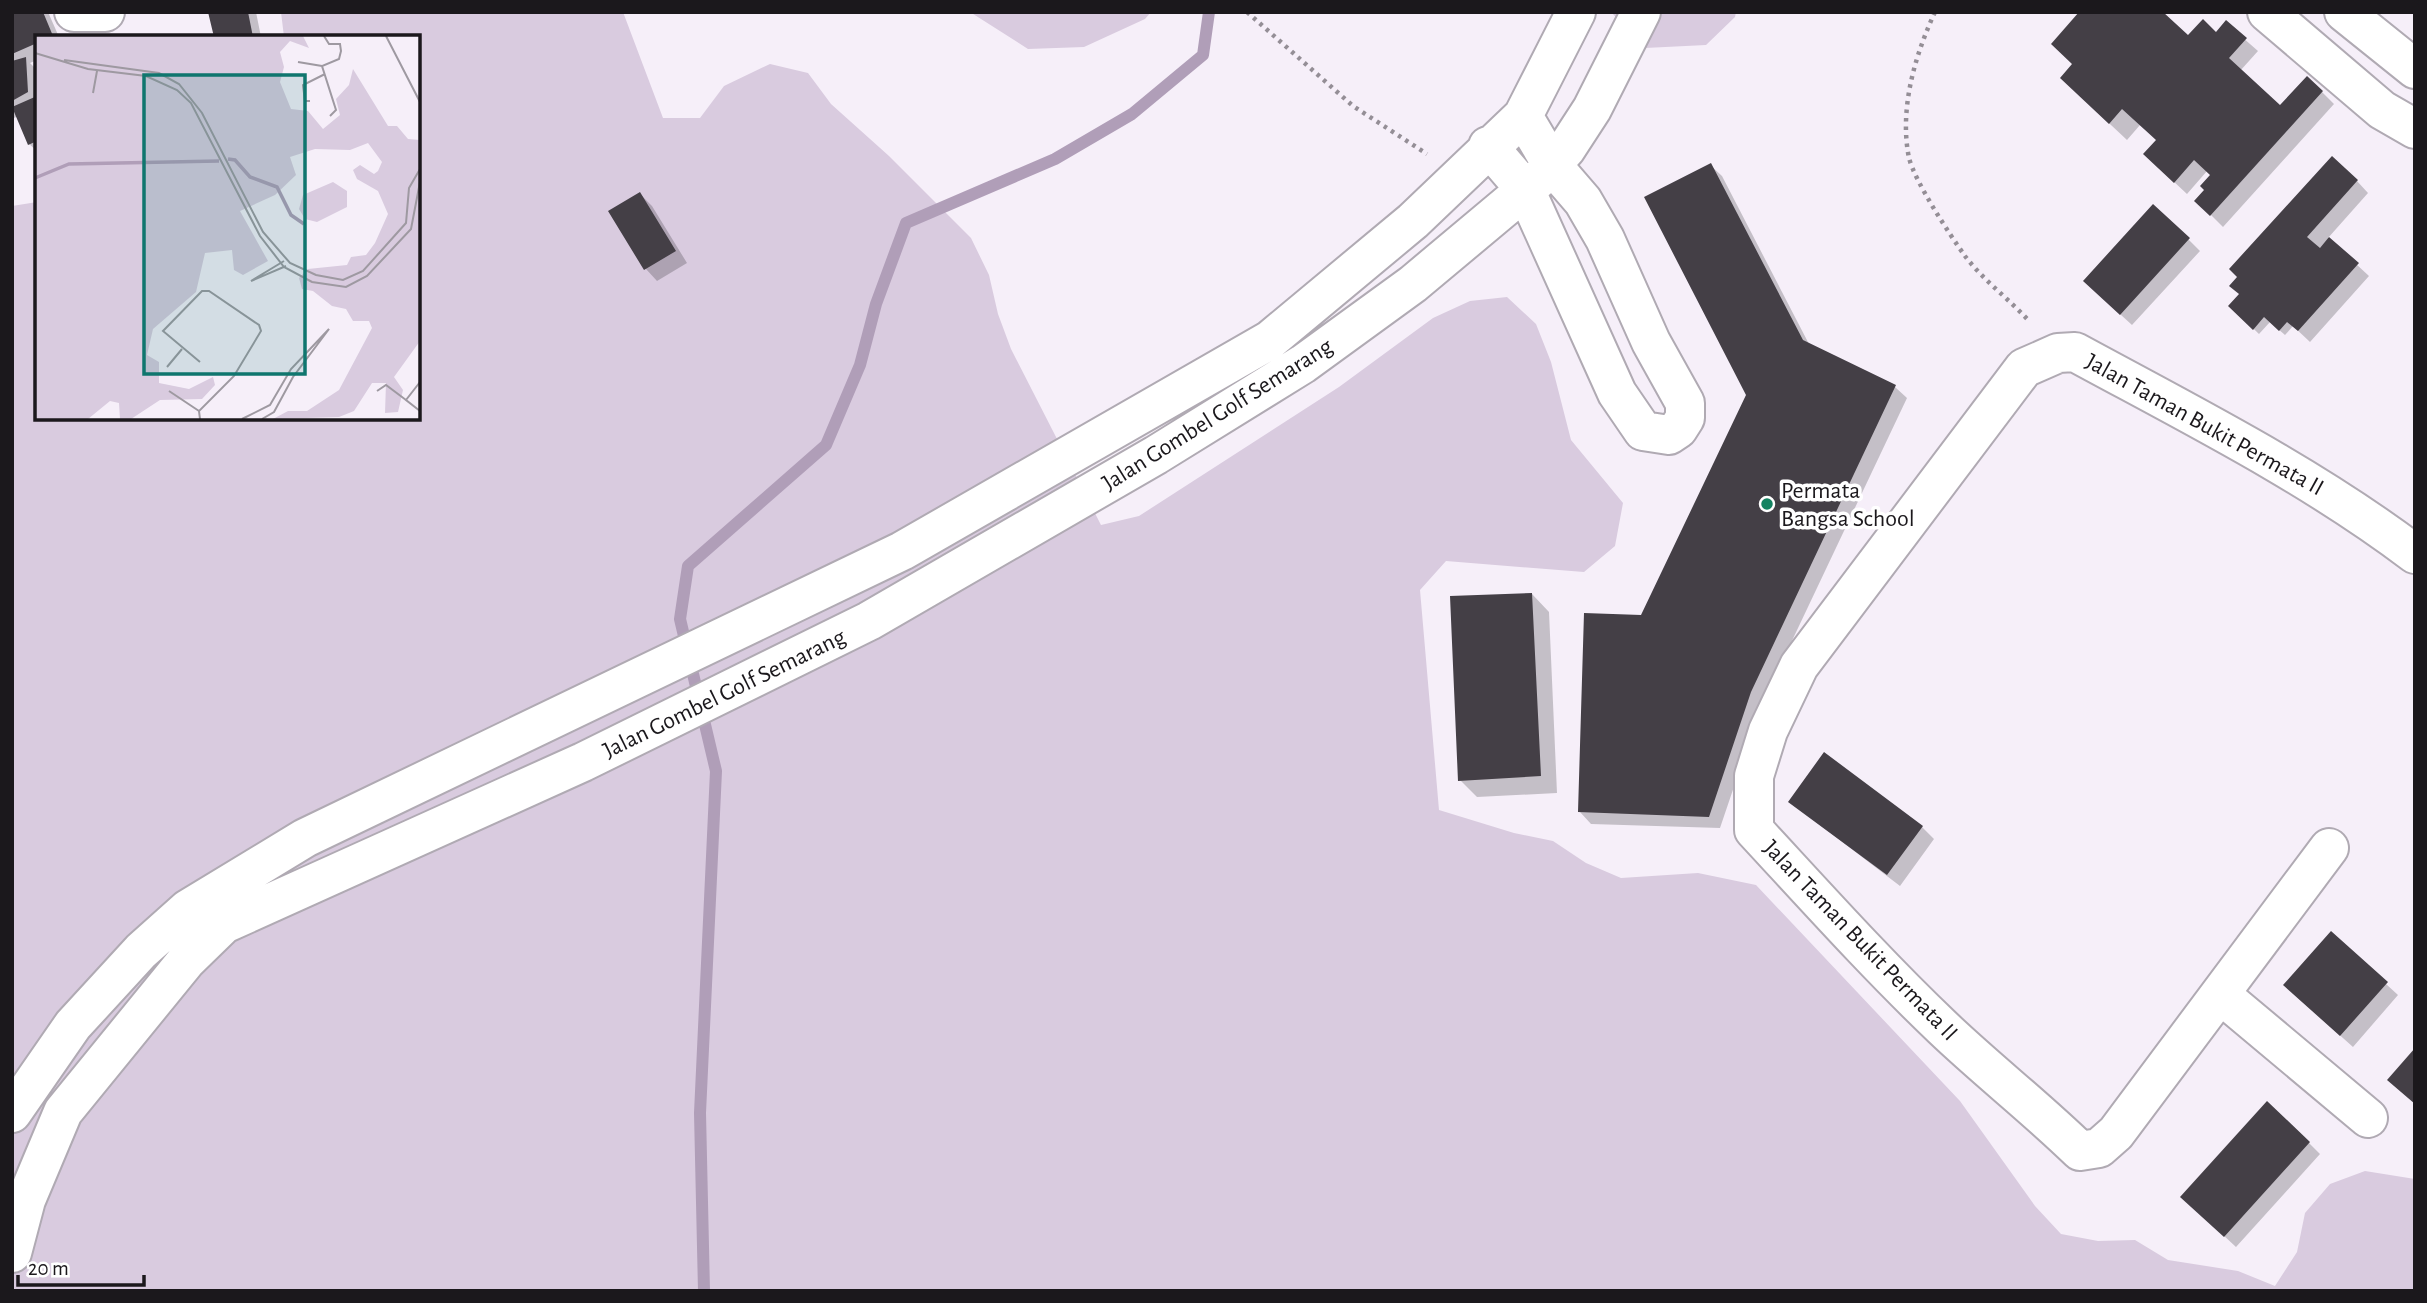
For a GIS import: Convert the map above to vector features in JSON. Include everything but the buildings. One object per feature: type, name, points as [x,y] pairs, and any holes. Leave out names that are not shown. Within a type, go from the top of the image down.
[{"type":"street","points":[[74,12],[105,12]]},
{"type":"street","name":"Jalan Gombel Golf Semarang","points":[[20,1102],[73,1025],[141,951],[188,909],[305,838],[902,551],[1270,340],[1413,221],[1488,146],[1523,116],[1576,12]]},
{"type":"street","name":"Jalan Gombel Golf Semarang","points":[[12,1253],[26,1200],[63,1112],[186,961],[224,924],[398,848],[715,698],[869,621],[981,559],[1303,364],[1413,284],[1538,177],[1592,109],[1641,12]]},
{"type":"street","points":[[2267,12],[2382,110],[2415,128]]},
{"type":"street","points":[[2344,12],[2415,69]]},
{"type":"street","points":[[85,13],[99,35]]},
{"type":"street","points":[[1488,146],[1538,177],[1589,210],[1651,342],[1685,403],[1685,418],[1678,429],[1669,435],[1643,432],[1617,393],[1538,177],[1523,116]]},
{"type":"street","name":"Jalan Taman Bukit Permata II","points":[[2329,848],[2116,1133],[2099,1148],[2080,1151],[2029,1101],[1933,1018],[1874,960],[1754,830],[1754,776],[1768,731],[1799,666],[2024,368],[2058,353],[2076,352],[2271,458],[2358,511],[2415,554]]},
{"type":"street","points":[[701,649],[715,698]]},
{"type":"street","points":[[2220,993],[2368,1118]]},
{"type":"street","points":[[20,1102],[63,1112]]},
{"type":"path","points":[[1247,12],[1353,106],[1460,176]]},
{"type":"path","points":[[1936,12],[1918,51],[1911,86],[1909,159],[1930,201],[1966,257],[2058,353]]},
{"type":"shaded area","points":[[281,12],[623,12],[663,118],[700,118],[724,86],[770,64],[808,73],[831,104],[889,156],[971,238],[989,275],[998,314],[1011,349],[1101,525],[1139,516],[1339,387],[1433,318],[1470,301],[1507,297],[1536,324],[1551,362],[1571,440],[1623,503],[1615,546],[1584,572],[1446,561],[1420,590],[1439,810],[1514,833],[1553,841],[1586,863],[1621,878],[1698,873],[1756,885],[1960,1101],[2035,1206],[2061,1234],[2098,1241],[2135,1240],[2168,1260],[2238,1271],[2275,1286],[2297,1252],[2305,1213],[2330,1184],[2365,1171],[2415,1179],[2415,1291],[12,1291],[12,206],[35,202],[35,420],[420,420],[420,35],[284,35]]},
{"type":"shaded area","points":[[970,12],[1151,12],[1145,19],[1084,47],[1028,49]]},
{"type":"shaded area","points":[[1611,12],[1736,12],[1735,17],[1706,45],[1645,48]]},
{"type":"waterway","points":[[704,1291],[700,1113],[716,771],[680,619],[688,566],[826,445],[860,365],[876,304],[906,223],[1055,159],[1132,114],[1203,55],[1209,12]]},
{"type":"place","name":"Permata Bangsa School","points":[[1767,504]]}]
